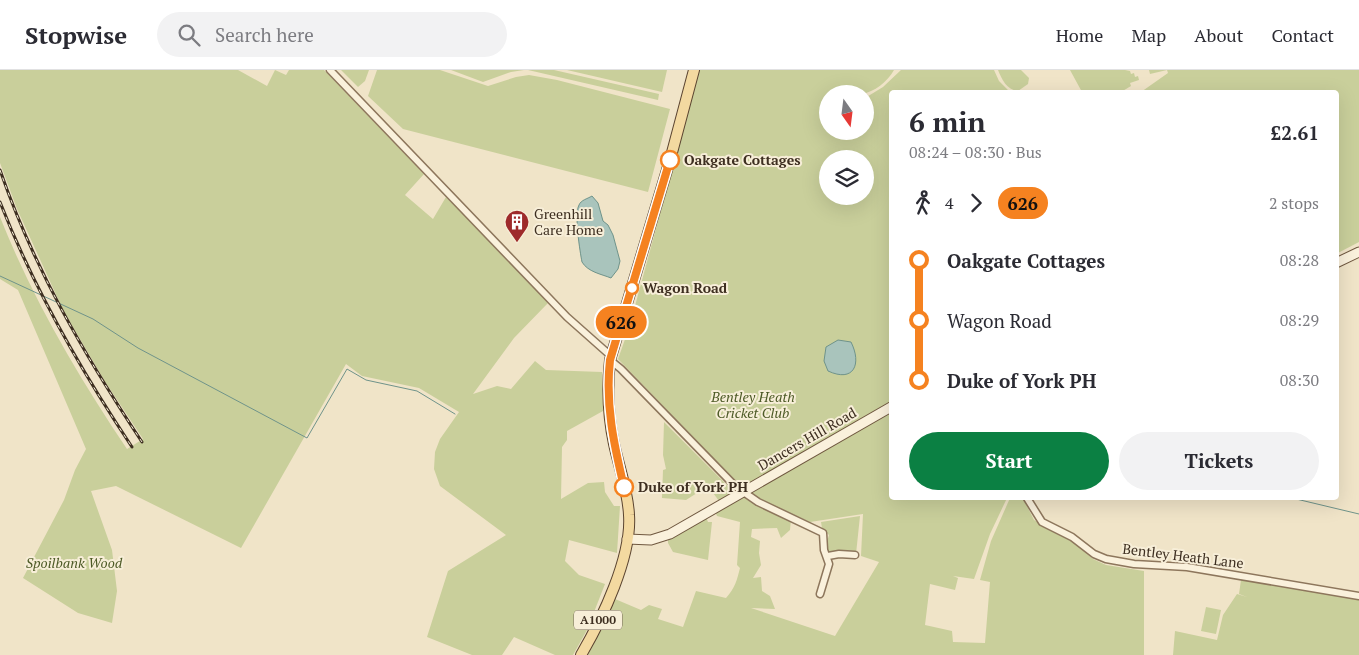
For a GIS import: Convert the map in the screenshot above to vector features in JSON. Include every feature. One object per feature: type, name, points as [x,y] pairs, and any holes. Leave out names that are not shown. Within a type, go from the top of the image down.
[{"type":"main road","name":"A1000","points":[[581,655],[613,585],[627,539],[628,506],[610,421],[608,374],[610,358],[670,160],[694,70]]},
{"type":"street","points":[[330,70],[566,317],[610,358],[700,452],[742,492],[751,499],[824,535],[824,550],[828,556],[829,564],[820,594]]},
{"type":"street","points":[[1339,262],[1359,252]]},
{"type":"street","name":"Dancers Hill Road","points":[[627,539],[651,540],[663,537],[889,407]]},
{"type":"street","name":"Bentley Heath Lane","points":[[1028,500],[1042,522],[1072,537],[1094,554],[1106,559],[1134,564],[1196,568],[1359,596]]},
{"type":"street","points":[[828,556],[839,554],[855,555]]},
{"type":"green space","name":"Spoilbank Wood","points":[[0,70],[238,70],[267,86],[275,70],[286,75],[289,70],[324,70],[424,174],[405,195],[433,219],[446,197],[548,303],[514,338],[473,394],[497,386],[511,389],[535,361],[546,370],[602,372],[603,411],[567,431],[567,440],[562,447],[561,499],[588,483],[604,482],[605,492],[614,506],[620,506],[617,553],[569,540],[565,561],[579,575],[605,584],[587,630],[573,655],[555,655],[514,637],[502,655],[472,655],[427,637],[448,571],[506,535],[440,486],[434,469],[435,452],[440,439],[459,412],[419,388],[362,376],[346,364],[241,548],[116,486],[91,491],[112,550],[117,591],[112,623],[78,613],[23,578],[64,500],[75,470],[86,449],[18,290],[0,279],[0,217],[42,308],[74,365],[127,449],[143,439],[104,380],[63,310],[17,209],[0,163]]},
{"type":"green space","points":[[341,70],[369,70],[365,81],[358,87]]},
{"type":"green space","points":[[377,70],[440,70],[488,86],[529,75],[557,80],[670,109],[648,192],[403,129],[368,96]]},
{"type":"green space","points":[[451,70],[524,70],[511,72],[483,82]]},
{"type":"green space","points":[[528,70],[554,70],[659,94],[658,100]]},
{"type":"green space","points":[[567,70],[667,70],[662,92]]},
{"type":"green space","name":"Bentley Heath Cricket Club","points":[[699,70],[894,70],[888,79],[874,89],[874,85],[819,85],[819,140],[874,140],[874,92],[883,87],[901,70],[994,70],[999,81],[1008,90],[889,90],[889,402],[742,488],[618,359],[629,328]]},
{"type":"green space","points":[[998,70],[1021,70],[1029,78],[1028,84],[1019,90],[1011,89],[1003,81]]},
{"type":"green space","points":[[1070,70],[1125,70],[1130,71],[1131,74],[1134,73],[1135,77],[1138,76],[1139,80],[1130,83],[1131,86],[1124,90],[1081,90]]},
{"type":"green space","points":[[1149,70],[1167,70],[1150,74]]},
{"type":"green space","points":[[1167,70],[1359,70],[1359,242],[1339,252],[1339,90],[1144,90],[1168,73]]},
{"type":"green space","points":[[889,414],[889,500],[1006,500],[990,534],[974,579],[953,576],[958,578],[955,590],[930,584],[925,625],[952,631],[953,642],[985,643],[990,582],[980,580],[991,541],[1009,500],[1024,500],[1034,520],[1072,541],[1093,559],[1106,565],[1144,571],[1144,655],[588,655],[615,599],[641,610],[649,605],[662,609],[658,619],[683,627],[696,591],[726,598],[732,591],[740,568],[737,565],[740,522],[717,516],[715,511],[741,495],[791,519],[790,530],[781,538],[777,528],[752,529],[751,537],[760,541],[761,565],[753,578],[761,577],[762,591],[770,596],[775,609],[751,608],[835,636],[879,562],[861,556],[863,514],[810,522],[754,497],[749,491]]},
{"type":"green space","points":[[664,422],[734,492],[719,501],[708,486],[686,500],[662,498],[663,470],[666,469],[663,455]]},
{"type":"green space","points":[[860,516],[856,554],[828,552],[826,545],[829,535],[822,528],[821,522]]},
{"type":"green space","points":[[706,517],[708,522],[712,522],[708,560],[673,552],[668,543],[668,538]]},
{"type":"green space","points":[[1241,580],[1359,598],[1359,655],[1173,655],[1175,631],[1217,640],[1223,615],[1237,594],[1247,597],[1239,594]]},
{"type":"green space","points":[[1206,607],[1221,610],[1216,634],[1201,631]]},
{"type":"water","points":[[592,196],[598,203],[603,221],[608,225],[613,235],[620,261],[618,269],[611,278],[591,270],[582,262],[577,216],[581,202]]},
{"type":"water","points":[[838,340],[851,342],[856,357],[853,369],[850,373],[844,375],[828,371],[824,361],[826,347]]},
{"type":"waterway","points":[[0,276],[93,319],[138,348],[307,438],[347,369],[366,380],[417,391],[455,414]]},
{"type":"waterway","points":[[1300,500],[1359,514]]},
{"type":"railway","points":[[0,170],[29,242],[62,311],[142,442]]},
{"type":"railway","points":[[0,202],[13,234],[59,328],[94,388],[132,447]]},
{"type":"bus line","name":"626","points":[[624,487],[610,421],[608,387],[610,360],[670,160]]},
{"type":"place","name":"Oakgate Cottages","points":[[670,160]]},
{"type":"place","name":"Greenhill Care Home","points":[[517,243]]},
{"type":"place","name":"Wagon Road","points":[[632,288]]},
{"type":"place","name":"Duke of York PH","points":[[624,487]]}]
